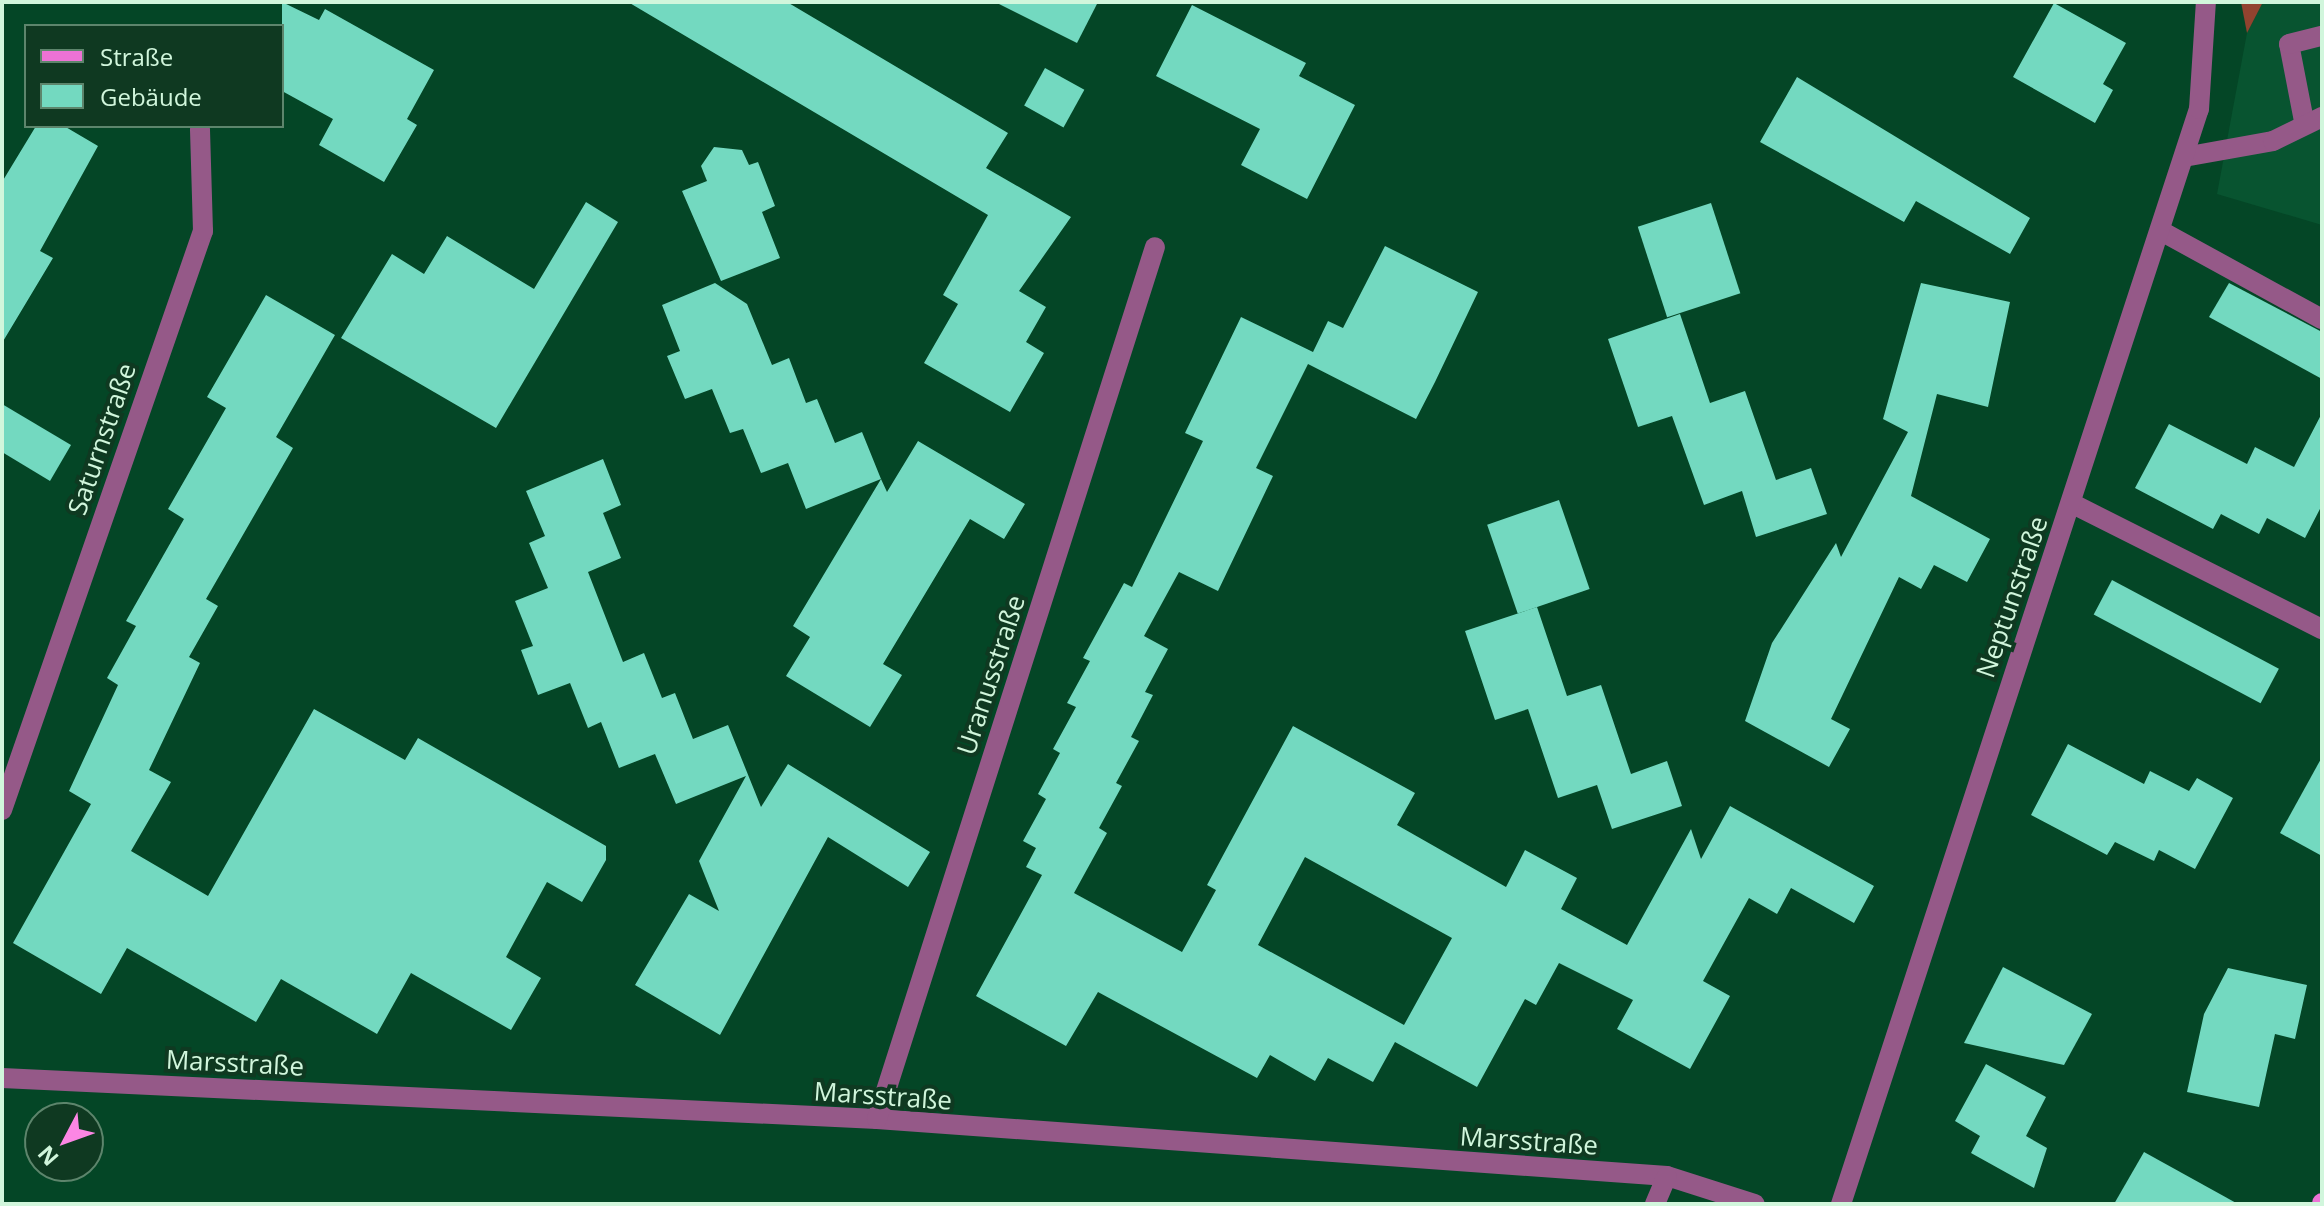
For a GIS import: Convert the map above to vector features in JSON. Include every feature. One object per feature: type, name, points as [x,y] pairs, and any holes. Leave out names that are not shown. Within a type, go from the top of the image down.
[{"type":"street","name":"Neptunstraße","points":[[1841,1204],[2184,157],[2208,61],[2206,2]]},
{"type":"street","points":[[2184,157],[2273,141],[2313,119],[2289,44],[2322,36]]},
{"type":"street","name":"Saturnstraße","points":[[2,810],[10,756],[203,231],[200,129]]},
{"type":"street","points":[[2161,231],[2322,319]]},
{"type":"street","name":"Uranusstraße","points":[[877,1119],[1155,247]]},
{"type":"street","points":[[2071,503],[2322,629]]},
{"type":"street","name":"Marsstraße","points":[[2,1078],[877,1119],[1667,1176],[1755,1204]]},
{"type":"street","points":[[1655,1204],[1667,1176]]},
{"type":"shaded area","points":[[2241,2],[2263,2],[2247,33]]},
{"type":"shaded area","points":[[2263,2],[2322,2],[2322,225],[2217,194],[2247,33]]},
{"type":"building","points":[[282,2],[319,20],[325,9],[434,70],[407,119],[417,125],[384,182],[319,145],[333,119],[284,92]]},
{"type":"building","points":[[628,2],[787,2],[1008,133],[986,168],[1071,217],[1019,291],[1046,307],[1026,342],[1044,353],[1010,412],[924,363],[958,304],[943,295],[988,215]]},
{"type":"building","points":[[995,2],[1098,2],[1077,43]]},
{"type":"building","points":[[2054,3],[2126,43],[2103,84],[2113,90],[2095,123],[2013,77]]},
{"type":"building","points":[[1192,5],[1306,63],[1299,76],[1355,105],[1307,199],[1241,165],[1260,129],[1156,76]]},
{"type":"building","points":[[1045,68],[1084,90],[1064,127],[1024,106]]},
{"type":"building","points":[[1797,77],[2030,218],[2010,254],[1916,201],[1904,222],[1760,142]]},
{"type":"building","points":[[35,128],[67,128],[98,146],[40,251],[53,258],[2,343],[2,182]]},
{"type":"building","points":[[714,147],[742,150],[749,165],[758,162],[775,206],[762,212],[780,258],[721,281],[682,191],[707,181],[701,166]]},
{"type":"building","points":[[586,202],[618,222],[496,428],[341,338],[392,254],[424,274],[447,236],[534,289]]},
{"type":"building","points":[[1711,203],[1740,293],[1667,317],[1638,227]]},
{"type":"building","points":[[1385,246],[1478,292],[1416,419],[1308,364],[1256,468],[1273,476],[1218,591],[1179,572],[1144,636],[1168,649],[1145,692],[1153,695],[1131,737],[1139,741],[1116,783],[1122,786],[1099,828],[1107,833],[1074,893],[1182,952],[1216,890],[1207,885],[1293,726],[1415,793],[1397,825],[1506,887],[1525,850],[1577,878],[1561,909],[1627,945],[1691,829],[1701,859],[1730,806],[1874,886],[1854,923],[1791,888],[1777,914],[1749,898],[1703,981],[1730,996],[1690,1069],[1617,1029],[1633,1000],[1559,963],[1536,1005],[1525,999],[1477,1087],[1395,1042],[1373,1082],[1328,1058],[1315,1081],[1270,1055],[1257,1078],[1098,992],[1066,1046],[976,996],[1042,875],[1026,867],[1036,848],[1023,841],[1046,799],[1038,794],[1060,753],[1053,749],[1076,707],[1067,703],[1090,661],[1083,658],[1124,583],[1132,587],[1203,441],[1185,433],[1241,317],[1313,352],[1328,321],[1343,328]],"holes":[[[1305,857],[1452,938],[1404,1025],[1258,945]]]},
{"type":"building","points":[[715,283],[747,304],[772,365],[789,358],[806,403],[817,399],[835,443],[862,432],[881,479],[806,509],[788,463],[761,473],[743,429],[730,433],[712,389],[685,399],[667,356],[680,351],[662,305]]},
{"type":"building","points":[[1921,283],[2010,302],[1988,407],[1937,394],[1911,496],[1990,539],[1967,582],[1934,565],[1921,589],[1899,577],[1831,719],[1850,729],[1829,767],[1745,721],[1772,643],[1836,543],[1841,557],[1908,432],[1883,419]]},
{"type":"building","points":[[2229,283],[2322,332],[2322,379],[2209,317]]},
{"type":"building","points":[[266,295],[335,335],[276,437],[293,448],[206,599],[218,606],[189,657],[200,663],[149,770],[171,782],[131,851],[208,896],[314,709],[405,760],[418,738],[606,846],[606,860],[582,902],[547,882],[506,957],[541,978],[511,1030],[411,973],[377,1034],[281,979],[256,1022],[127,948],[101,994],[13,943],[91,804],[69,791],[118,685],[107,678],[136,626],[126,621],[184,519],[168,509],[226,408],[207,397]]},
{"type":"building","points":[[1680,314],[1710,403],[1745,391],[1776,480],[1811,468],[1827,514],[1756,537],[1742,491],[1704,505],[1672,416],[1638,427],[1608,339]]},
{"type":"building","points":[[2,404],[71,445],[50,481],[2,452]]},
{"type":"building","points":[[2322,413],[2322,505],[2305,538],[2267,518],[2259,534],[2221,514],[2213,529],[2135,488],[2169,424],[2247,464],[2255,447],[2294,467]]},
{"type":"building","points":[[918,441],[1025,504],[1004,539],[970,519],[883,664],[902,675],[870,727],[786,676],[810,637],[793,626],[881,479],[887,492]]},
{"type":"building","points":[[603,459],[621,505],[603,513],[621,558],[588,572],[623,662],[644,653],[662,698],[675,693],[693,739],[728,725],[761,807],[788,764],[930,852],[908,887],[828,837],[720,1035],[635,985],[689,894],[719,911],[699,861],[746,776],[676,804],[655,754],[619,768],[601,722],[588,728],[570,683],[538,695],[521,650],[533,646],[515,601],[548,588],[529,543],[545,536],[526,491]]},
{"type":"building","points":[[1559,500],[1590,589],[1518,614],[1487,525]]},
{"type":"building","points":[[2112,580],[2279,669],[2261,703],[2094,614]]},
{"type":"building","points":[[1537,607],[1567,696],[1601,685],[1631,774],[1667,761],[1682,806],[1612,829],[1597,785],[1558,798],[1528,709],[1495,720],[1465,631]]},
{"type":"building","points":[[2068,744],[2144,784],[2150,771],[2189,791],[2197,778],[2233,798],[2195,869],[2159,850],[2154,861],[2115,842],[2107,855],[2031,815]]},
{"type":"building","points":[[2322,757],[2322,856],[2280,833]]},
{"type":"building","points":[[2003,967],[2092,1014],[2064,1065],[1964,1043]]},
{"type":"building","points":[[2228,968],[2307,985],[2295,1039],[2275,1034],[2259,1107],[2187,1092],[2204,1014]]},
{"type":"building","points":[[1986,1064],[2046,1097],[2026,1136],[2047,1148],[2034,1188],[1971,1153],[1980,1136],[1955,1121]]},
{"type":"building","points":[[2144,1152],[2238,1204],[2114,1204]]}]
